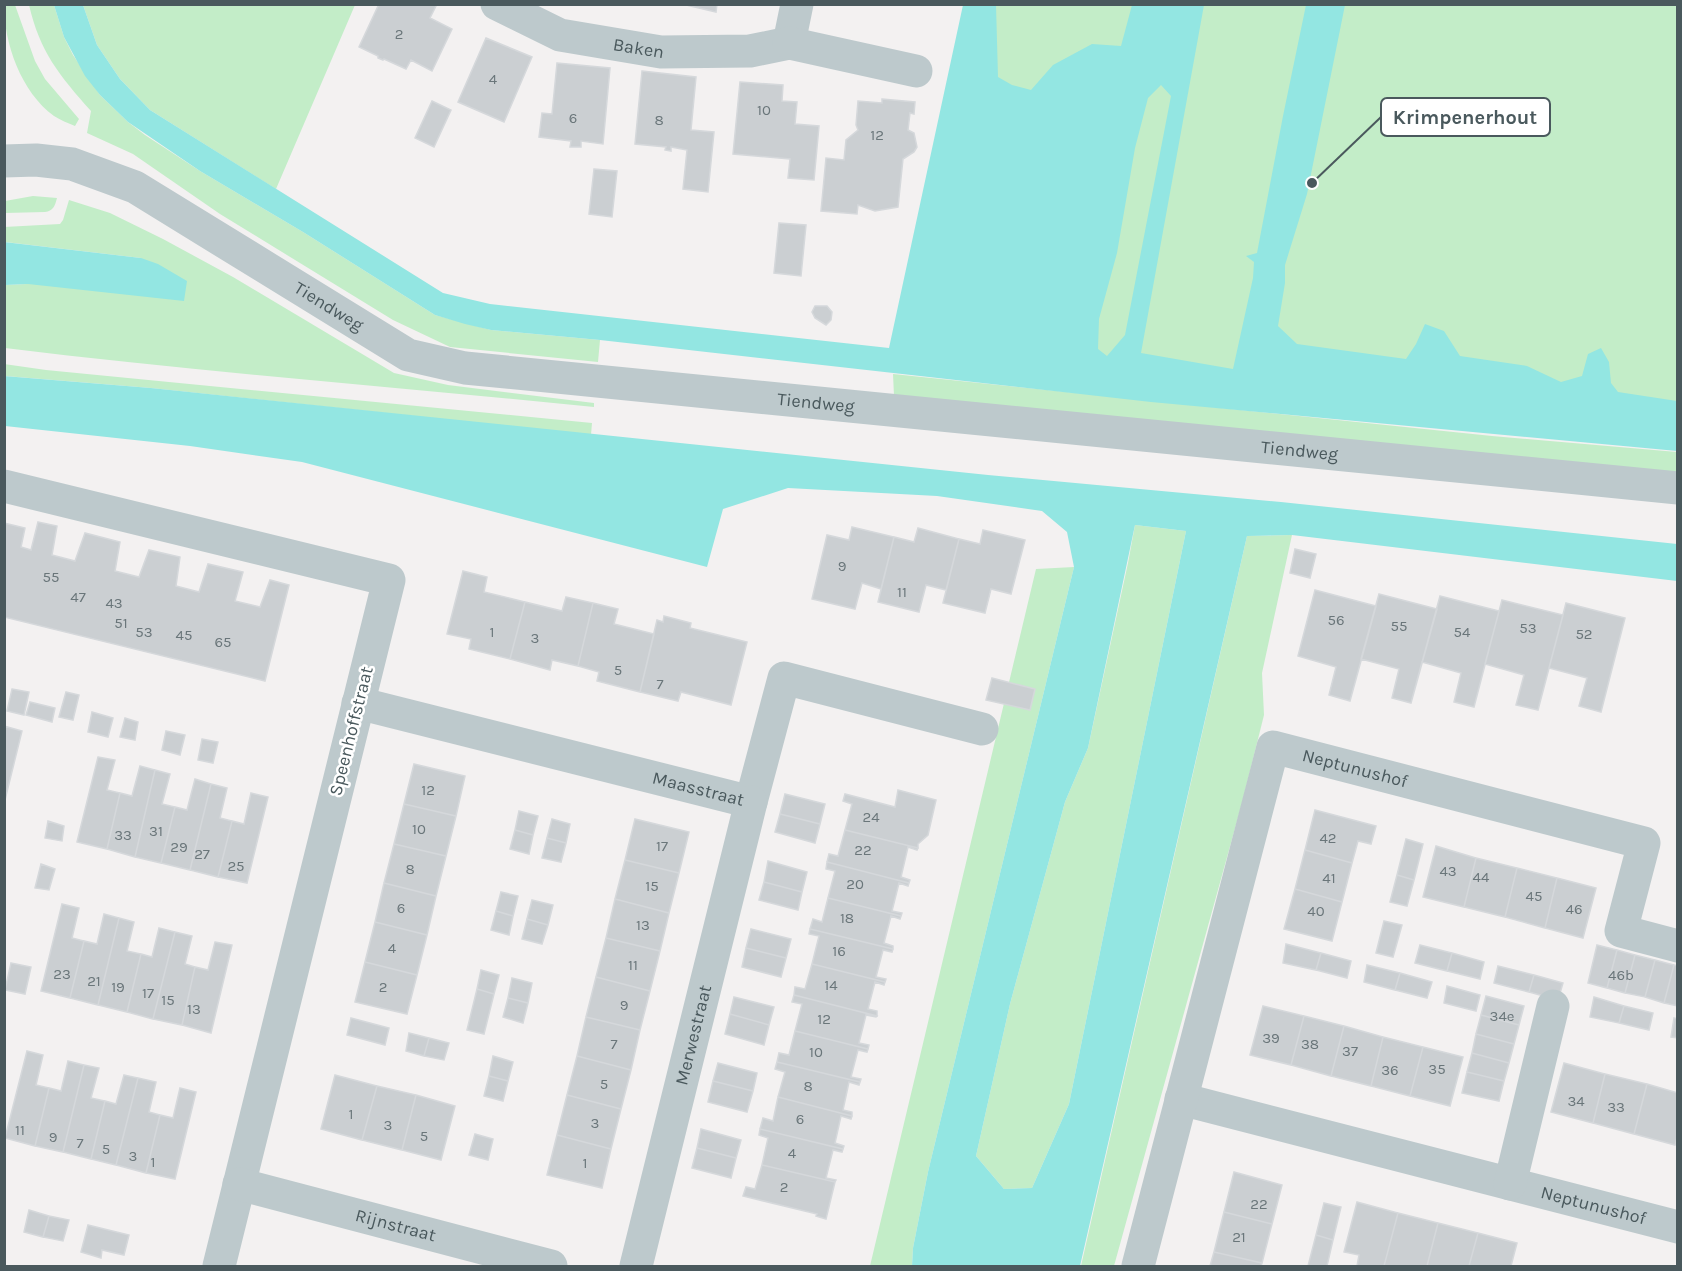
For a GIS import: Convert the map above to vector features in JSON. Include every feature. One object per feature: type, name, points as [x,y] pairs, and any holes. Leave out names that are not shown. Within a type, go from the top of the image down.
[{"type":"street","name":"Baken","points":[[497,4],[560,35],[661,52],[750,51],[789,43],[916,71]]},
{"type":"street","points":[[789,43],[797,4]]},
{"type":"street","name":"Tiendweg","points":[[4,161],[36,160],[72,164],[135,187],[408,355],[465,368],[1677,488]]},
{"type":"street","name":"Speenhoffstraat","points":[[4,486],[389,580],[219,1266]]},
{"type":"street","name":"Maasstraat","points":[[358,703],[751,802],[784,678],[982,729]]},
{"type":"street","name":"Neptunushof","points":[[1138,1266],[1273,747],[1644,843],[1621,931],[1677,946]]},
{"type":"street","name":"Merwestraat","points":[[636,1266],[751,802]]},
{"type":"street","points":[[1510,1184],[1553,1006]]},
{"type":"street","name":"Neptunushof","points":[[1181,1099],[1677,1227]]},
{"type":"street","name":"Rijnstraat","points":[[239,1184],[552,1266]]},
{"type":"green space","points":[[4,5],[15,5],[35,61],[45,79],[79,119],[75,126],[56,117],[32,94],[11,50]]},
{"type":"green space","points":[[29,5],[54,5],[64,37],[73,55],[100,95],[145,135],[200,171],[303,232],[435,315],[491,330],[600,340],[598,362],[450,347],[393,320],[220,214],[133,154],[87,133],[91,111],[52,62],[39,36]]},
{"type":"green space","points":[[83,5],[355,5],[276,189],[150,110],[120,79],[97,45]]},
{"type":"green space","points":[[986,5],[1677,5],[1677,411],[907,361]]},
{"type":"green space","points":[[33,196],[57,198],[50,211],[5,213],[5,201]]},
{"type":"green space","points":[[69,200],[110,213],[163,239],[233,277],[394,373],[448,385],[594,403],[594,407],[225,372],[5,348],[5,285],[27,284],[141,258],[5,242],[4,227],[60,224]]},
{"type":"green space","points":[[4,364],[592,423],[591,435],[151,388],[5,376]]},
{"type":"green space","points":[[893,374],[1492,436],[1677,452],[1677,474],[894,396]]},
{"type":"green space","points":[[1135,525],[1186,531],[1069,1104],[1032,1188],[1004,1189],[976,1156],[1010,1004],[1065,802],[1088,748]]},
{"type":"green space","points":[[1292,535],[1262,673],[1264,715],[1242,803],[1114,1266],[1081,1266],[1247,536]]},
{"type":"green space","points":[[1074,567],[928,1172],[913,1248],[912,1266],[870,1266],[1036,569]]},
{"type":"water","points":[[54,5],[83,5],[97,45],[120,79],[150,110],[443,293],[490,304],[889,348],[963,5],[996,5],[998,77],[1012,85],[1031,90],[1053,65],[1092,44],[1121,46],[1132,5],[1204,5],[1141,353],[1233,369],[1253,278],[1254,262],[1246,256],[1257,253],[1306,5],[1345,5],[1307,194],[1285,265],[1285,283],[1278,326],[1297,344],[1406,359],[1425,324],[1444,331],[1460,356],[1527,366],[1561,382],[1582,376],[1588,354],[1601,348],[1609,362],[1611,383],[1618,392],[1677,401],[1677,451],[1151,402],[600,340],[491,330],[465,324],[435,315],[303,232],[200,171],[128,122],[100,95],[85,76],[64,37]],"holes":[[[1161,85],[1171,96],[1125,335],[1107,356],[1098,349],[1099,319],[1117,253],[1135,148],[1148,98]]]},
{"type":"water","points":[[4,242],[141,258],[158,264],[187,281],[184,301],[28,284],[5,285]]},
{"type":"water","points":[[4,376],[151,388],[1677,544],[1677,581],[1292,535],[1247,536],[1080,1266],[912,1266],[913,1248],[928,1172],[1074,567],[1067,532],[1042,511],[937,496],[788,488],[723,509],[707,567],[302,462],[190,446],[5,426]],"holes":[[[1135,525],[1186,531],[1069,1104],[1032,1188],[1004,1189],[976,1156],[1010,1004],[1065,802],[1088,748]]]},
{"type":"building","points":[[379,4],[437,4],[430,18],[452,29],[432,71],[411,60],[406,69],[378,58],[359,47]]},
{"type":"building","points":[[682,4],[717,4],[716,12]]},
{"type":"building","points":[[486,38],[532,57],[504,122],[458,102]]},
{"type":"building","points":[[557,63],[610,68],[603,144],[581,141],[581,147],[570,147],[571,141],[539,137],[542,113],[552,114]]},
{"type":"building","points":[[642,71],[696,77],[691,130],[714,132],[708,192],[683,189],[687,150],[671,147],[671,151],[665,150],[666,147],[635,144]]},
{"type":"building","points":[[740,82],[783,85],[782,101],[797,102],[795,124],[819,126],[814,180],[788,178],[790,159],[733,154]]},
{"type":"building","points":[[882,99],[915,102],[914,114],[910,113],[908,130],[914,133],[917,147],[914,152],[903,159],[898,207],[875,211],[858,205],[857,214],[821,211],[826,158],[844,160],[846,140],[858,130],[856,125],[858,101],[882,103]]},
{"type":"building","points":[[432,101],[451,110],[434,147],[415,138]]},
{"type":"building","points":[[594,169],[617,171],[612,217],[589,214]]},
{"type":"building","points":[[779,223],[806,225],[801,276],[774,273]]},
{"type":"building","points":[[815,306],[827,306],[832,312],[831,320],[826,325],[815,318],[812,312]]},
{"type":"building","points":[[38,522],[57,526],[52,555],[75,561],[85,533],[120,542],[115,571],[139,577],[149,550],[180,557],[176,586],[199,592],[208,564],[243,572],[235,601],[260,607],[270,580],[289,585],[265,681],[4,617],[4,523],[25,528],[21,547],[31,550]]},
{"type":"building","points":[[852,527],[894,537],[881,589],[862,583],[855,609],[812,599],[827,535],[849,540]]},
{"type":"building","points":[[918,528],[959,539],[946,590],[926,585],[919,612],[878,602],[894,537],[914,542]]},
{"type":"building","points":[[983,530],[1025,540],[1011,594],[991,589],[985,613],[943,603],[959,539],[980,544]]},
{"type":"building","points":[[1295,549],[1316,554],[1310,578],[1290,573]]},
{"type":"building","points":[[463,571],[487,577],[484,592],[525,602],[510,659],[469,649],[471,639],[447,634]]},
{"type":"building","points":[[1315,590],[1376,606],[1350,701],[1329,695],[1336,667],[1298,656]]},
{"type":"building","points":[[1379,594],[1437,609],[1411,703],[1392,698],[1399,669],[1361,659]]},
{"type":"building","points":[[1440,596],[1499,611],[1474,707],[1454,702],[1461,673],[1422,662]]},
{"type":"building","points":[[566,597],[593,603],[578,666],[552,660],[550,670],[510,659],[525,602],[562,611]]},
{"type":"building","points":[[1502,600],[1563,615],[1538,710],[1516,705],[1524,675],[1485,664]]},
{"type":"building","points":[[593,603],[618,609],[614,624],[654,634],[640,692],[597,681],[599,672],[578,666]]},
{"type":"building","points":[[1566,603],[1625,618],[1601,712],[1579,706],[1587,678],[1549,668]]},
{"type":"building","points":[[664,616],[691,623],[690,628],[747,642],[731,705],[681,692],[678,701],[640,692],[657,620],[663,622]]},
{"type":"building","points":[[992,678],[1035,689],[1030,710],[986,700]]},
{"type":"building","points":[[12,689],[29,692],[24,715],[7,711]]},
{"type":"building","points":[[66,692],[79,695],[73,720],[59,717]]},
{"type":"building","points":[[30,702],[55,708],[52,722],[26,715]]},
{"type":"building","points":[[92,712],[113,718],[108,737],[88,732]]},
{"type":"building","points":[[125,718],[138,722],[135,740],[120,737]]},
{"type":"building","points":[[4,726],[22,731],[4,804]]},
{"type":"building","points":[[166,731],[185,735],[180,755],[162,750]]},
{"type":"building","points":[[202,739],[218,742],[213,763],[198,760]]},
{"type":"building","points":[[98,757],[115,760],[107,790],[120,793],[107,849],[77,842]]},
{"type":"building","points":[[414,764],[465,776],[456,816],[404,804]]},
{"type":"building","points":[[140,766],[155,770],[135,857],[107,849],[120,793],[132,796]]},
{"type":"building","points":[[155,770],[170,774],[162,804],[175,807],[161,863],[135,857]]},
{"type":"building","points":[[195,779],[211,784],[190,870],[161,863],[175,807],[187,810]]},
{"type":"building","points":[[211,784],[227,788],[220,818],[232,821],[218,877],[190,870]]},
{"type":"building","points":[[898,790],[936,800],[928,835],[918,844],[918,848],[845,830],[852,804],[843,801],[845,794],[895,807]]},
{"type":"building","points":[[251,793],[268,797],[247,883],[218,877],[232,821],[244,824]]},
{"type":"building","points":[[785,794],[825,804],[820,824],[780,814]]},
{"type":"building","points":[[404,804],[456,816],[446,856],[394,844]]},
{"type":"building","points":[[1315,810],[1376,826],[1371,844],[1358,841],[1352,863],[1305,850]]},
{"type":"building","points":[[519,811],[538,816],[533,835],[515,830]]},
{"type":"building","points":[[780,814],[820,824],[815,843],[775,832]]},
{"type":"building","points":[[552,819],[570,824],[566,843],[547,838]]},
{"type":"building","points":[[635,819],[689,832],[679,873],[625,860]]},
{"type":"building","points":[[48,821],[64,826],[62,841],[45,838]]},
{"type":"building","points":[[515,830],[533,835],[529,854],[510,849]]},
{"type":"building","points":[[845,830],[918,848],[917,850],[908,847],[901,877],[910,880],[909,883],[827,862],[829,854],[838,856]]},
{"type":"building","points":[[547,838],[566,843],[561,862],[542,858]]},
{"type":"building","points":[[1406,839],[1423,844],[1414,880],[1397,875]]},
{"type":"building","points":[[394,844],[446,856],[436,896],[384,883]]},
{"type":"building","points":[[1436,846],[1476,858],[1464,907],[1423,897]]},
{"type":"building","points":[[1305,850],[1352,863],[1342,902],[1295,889]]},
{"type":"building","points":[[1476,858],[1517,868],[1505,917],[1464,907]]},
{"type":"building","points":[[625,860],[679,873],[669,913],[615,899]]},
{"type":"building","points":[[768,861],[807,872],[802,892],[764,882]]},
{"type":"building","points":[[827,862],[909,883],[908,886],[899,883],[892,911],[902,913],[901,916],[828,898],[835,871],[826,869]]},
{"type":"building","points":[[41,864],[55,869],[49,890],[35,888]]},
{"type":"building","points":[[1517,868],[1557,878],[1545,928],[1505,917]]},
{"type":"building","points":[[1397,875],[1414,880],[1407,906],[1390,902]]},
{"type":"building","points":[[1557,878],[1596,888],[1583,938],[1545,928]]},
{"type":"building","points":[[764,882],[802,892],[798,910],[759,900]]},
{"type":"building","points":[[384,883],[436,896],[427,935],[375,922]]},
{"type":"building","points":[[1295,889],[1342,902],[1332,941],[1284,929]]},
{"type":"building","points":[[501,892],[518,896],[513,916],[496,911]]},
{"type":"building","points":[[828,898],[901,916],[900,919],[891,916],[884,943],[893,946],[893,949],[810,929],[813,919],[822,922]]},
{"type":"building","points":[[615,899],[669,913],[660,951],[606,938]]},
{"type":"building","points":[[532,900],[553,905],[548,925],[527,919]]},
{"type":"building","points":[[62,904],[79,908],[72,938],[84,941],[70,998],[41,991]]},
{"type":"building","points":[[496,911],[513,916],[509,935],[491,930]]},
{"type":"building","points":[[104,914],[119,918],[98,1005],[70,998],[84,941],[97,944]]},
{"type":"building","points":[[119,918],[134,922],[127,951],[141,954],[127,1012],[98,1005]]},
{"type":"building","points":[[527,919],[548,925],[542,944],[522,939]]},
{"type":"building","points":[[1384,921],[1402,925],[1393,957],[1376,953]]},
{"type":"building","points":[[375,922],[427,935],[417,975],[365,962]]},
{"type":"building","points":[[159,928],[175,932],[153,1019],[127,1012],[141,954],[152,957]]},
{"type":"building","points":[[751,929],[791,939],[786,958],[746,948]]},
{"type":"building","points":[[810,929],[893,949],[892,952],[883,950],[876,977],[886,979],[885,982],[812,964],[819,936],[809,934]]},
{"type":"building","points":[[175,932],[192,936],[185,964],[195,967],[182,1025],[153,1019]]},
{"type":"building","points":[[606,938],[660,951],[650,991],[596,977]]},
{"type":"building","points":[[215,942],[232,945],[211,1033],[182,1025],[195,967],[208,970]]},
{"type":"building","points":[[1286,944],[1321,953],[1316,970],[1283,963]]},
{"type":"building","points":[[1420,945],[1452,953],[1447,971],[1415,963]]},
{"type":"building","points":[[1597,945],[1617,950],[1607,988],[1588,983]]},
{"type":"building","points":[[746,948],[786,958],[781,977],[742,967]]},
{"type":"building","points":[[1617,950],[1635,955],[1625,993],[1607,988]]},
{"type":"building","points":[[1321,953],[1351,961],[1347,978],[1316,970]]},
{"type":"building","points":[[1452,953],[1484,962],[1480,979],[1447,971]]},
{"type":"building","points":[[1635,955],[1655,960],[1645,997],[1625,993]]},
{"type":"building","points":[[1655,960],[1674,965],[1664,1003],[1645,997]]},
{"type":"building","points":[[365,962],[417,975],[407,1014],[355,1002]]},
{"type":"building","points":[[11,963],[31,967],[25,994],[5,990]]},
{"type":"building","points":[[812,964],[885,982],[884,985],[875,982],[868,1009],[877,1011],[877,1016],[794,995],[795,987],[805,989]]},
{"type":"building","points":[[1367,965],[1400,973],[1395,990],[1364,982]]},
{"type":"building","points":[[1674,965],[1678,966],[1678,1006],[1664,1003]]},
{"type":"building","points":[[1498,966],[1534,975],[1529,992],[1494,983]]},
{"type":"building","points":[[481,970],[499,975],[494,994],[477,989]]},
{"type":"building","points":[[1400,973],[1432,982],[1427,998],[1395,990]]},
{"type":"building","points":[[1534,975],[1563,983],[1558,1000],[1529,992]]},
{"type":"building","points":[[596,977],[650,991],[640,1030],[586,1017]]},
{"type":"building","points":[[512,978],[532,983],[528,1003],[508,998]]},
{"type":"building","points":[[1447,986],[1480,995],[1476,1011],[1444,1003]]},
{"type":"building","points":[[477,989],[494,994],[484,1034],[467,1030]]},
{"type":"building","points":[[794,995],[877,1016],[866,1015],[859,1043],[869,1045],[868,1049],[795,1031],[802,1004],[792,1002]]},
{"type":"building","points":[[1486,996],[1524,1006],[1519,1025],[1481,1015]]},
{"type":"building","points":[[734,997],[774,1007],[769,1025],[730,1014]]},
{"type":"building","points":[[1594,997],[1624,1006],[1619,1023],[1590,1017]]},
{"type":"building","points":[[508,998],[528,1003],[523,1023],[503,1017]]},
{"type":"building","points":[[1263,1006],[1304,1016],[1291,1065],[1250,1055]]},
{"type":"building","points":[[1624,1006],[1653,1013],[1649,1030],[1619,1023]]},
{"type":"building","points":[[730,1014],[769,1025],[764,1045],[725,1034]]},
{"type":"building","points":[[1481,1015],[1519,1025],[1514,1044],[1476,1034]]},
{"type":"building","points":[[1304,1016],[1344,1026],[1331,1076],[1291,1065]]},
{"type":"building","points":[[586,1017],[640,1030],[631,1070],[577,1056]]},
{"type":"building","points":[[351,1018],[389,1028],[385,1045],[347,1035]]},
{"type":"building","points":[[1674,1018],[1678,1019],[1678,1038],[1671,1037]]},
{"type":"building","points":[[1344,1026],[1383,1037],[1371,1086],[1331,1076]]},
{"type":"building","points":[[795,1031],[868,1049],[867,1052],[858,1050],[851,1077],[861,1079],[860,1082],[777,1062],[779,1053],[789,1055]]},
{"type":"building","points":[[409,1033],[429,1038],[424,1056],[406,1051]]},
{"type":"building","points":[[1476,1034],[1514,1044],[1509,1063],[1472,1053]]},
{"type":"building","points":[[1383,1037],[1423,1047],[1410,1096],[1371,1086]]},
{"type":"building","points":[[429,1038],[449,1043],[444,1060],[424,1056]]},
{"type":"building","points":[[1423,1047],[1463,1057],[1450,1106],[1410,1096]]},
{"type":"building","points":[[27,1051],[43,1055],[36,1085],[49,1088],[35,1146],[5,1138]]},
{"type":"building","points":[[1472,1053],[1509,1063],[1504,1081],[1467,1072]]},
{"type":"building","points":[[493,1056],[513,1062],[508,1081],[489,1076]]},
{"type":"building","points":[[577,1056],[631,1070],[621,1109],[567,1095]]},
{"type":"building","points":[[68,1061],[84,1065],[63,1152],[35,1146],[49,1088],[61,1091]]},
{"type":"building","points":[[777,1062],[860,1082],[859,1085],[849,1082],[843,1110],[852,1112],[852,1116],[778,1097],[785,1072],[775,1069]]},
{"type":"building","points":[[718,1063],[757,1073],[753,1091],[713,1081]]},
{"type":"building","points":[[1564,1063],[1605,1074],[1593,1123],[1551,1112]]},
{"type":"building","points":[[84,1065],[99,1068],[91,1098],[105,1101],[91,1159],[63,1152]]},
{"type":"building","points":[[1467,1072],[1504,1081],[1499,1101],[1462,1093]]},
{"type":"building","points":[[1605,1074],[1647,1084],[1634,1134],[1593,1123]]},
{"type":"building","points":[[124,1075],[138,1078],[116,1165],[91,1159],[105,1101],[116,1104]]},
{"type":"building","points":[[335,1075],[377,1086],[362,1140],[321,1129]]},
{"type":"building","points":[[489,1076],[508,1081],[503,1101],[484,1096]]},
{"type":"building","points":[[138,1078],[156,1082],[149,1112],[160,1115],[146,1173],[116,1165]]},
{"type":"building","points":[[713,1081],[753,1091],[747,1112],[708,1102]]},
{"type":"building","points":[[1647,1084],[1678,1093],[1678,1134],[1675,1145],[1634,1134]]},
{"type":"building","points":[[377,1086],[416,1095],[402,1150],[362,1140]]},
{"type":"building","points":[[180,1088],[196,1092],[175,1179],[146,1173],[160,1115],[173,1118]]},
{"type":"building","points":[[416,1095],[455,1106],[441,1160],[402,1150]]},
{"type":"building","points":[[567,1095],[621,1109],[611,1149],[557,1135]]},
{"type":"building","points":[[778,1097],[852,1116],[851,1119],[841,1116],[835,1143],[844,1146],[843,1149],[760,1129],[763,1118],[773,1121]]},
{"type":"building","points":[[701,1129],[741,1140],[736,1158],[697,1148]]},
{"type":"building","points":[[760,1129],[843,1149],[842,1152],[833,1150],[826,1178],[836,1180],[835,1182],[762,1165],[768,1138],[759,1135]]},
{"type":"building","points":[[475,1134],[493,1139],[488,1160],[469,1155]]},
{"type":"building","points":[[557,1135],[611,1149],[602,1188],[547,1175]]},
{"type":"building","points":[[697,1148],[736,1158],[731,1178],[692,1168]]},
{"type":"building","points":[[762,1165],[835,1182],[826,1219],[816,1216],[817,1214],[743,1196],[746,1187],[755,1189]]},
{"type":"building","points":[[1234,1172],[1282,1185],[1272,1224],[1224,1212]]},
{"type":"building","points":[[1357,1202],[1398,1213],[1384,1266],[1357,1266],[1359,1255],[1344,1252]]},
{"type":"building","points":[[1324,1203],[1341,1207],[1333,1240],[1316,1235]]},
{"type":"building","points":[[29,1210],[49,1216],[43,1237],[24,1232]]},
{"type":"building","points":[[1224,1212],[1272,1224],[1262,1263],[1214,1252]]},
{"type":"building","points":[[1398,1213],[1438,1223],[1427,1266],[1384,1266]]},
{"type":"building","points":[[49,1216],[69,1220],[63,1241],[43,1237]]},
{"type":"building","points":[[1438,1223],[1478,1233],[1469,1266],[1427,1266]]},
{"type":"building","points":[[88,1225],[129,1235],[124,1255],[102,1250],[101,1258],[81,1252]]},
{"type":"building","points":[[1478,1233],[1517,1243],[1511,1266],[1469,1266]]},
{"type":"building","points":[[1316,1235],[1333,1240],[1327,1266],[1308,1266]]},
{"type":"building","points":[[1214,1252],[1262,1263],[1261,1266],[1210,1266]]},
{"type":"place","name":"Krimpenerhout","points":[[1312,183]]}]
